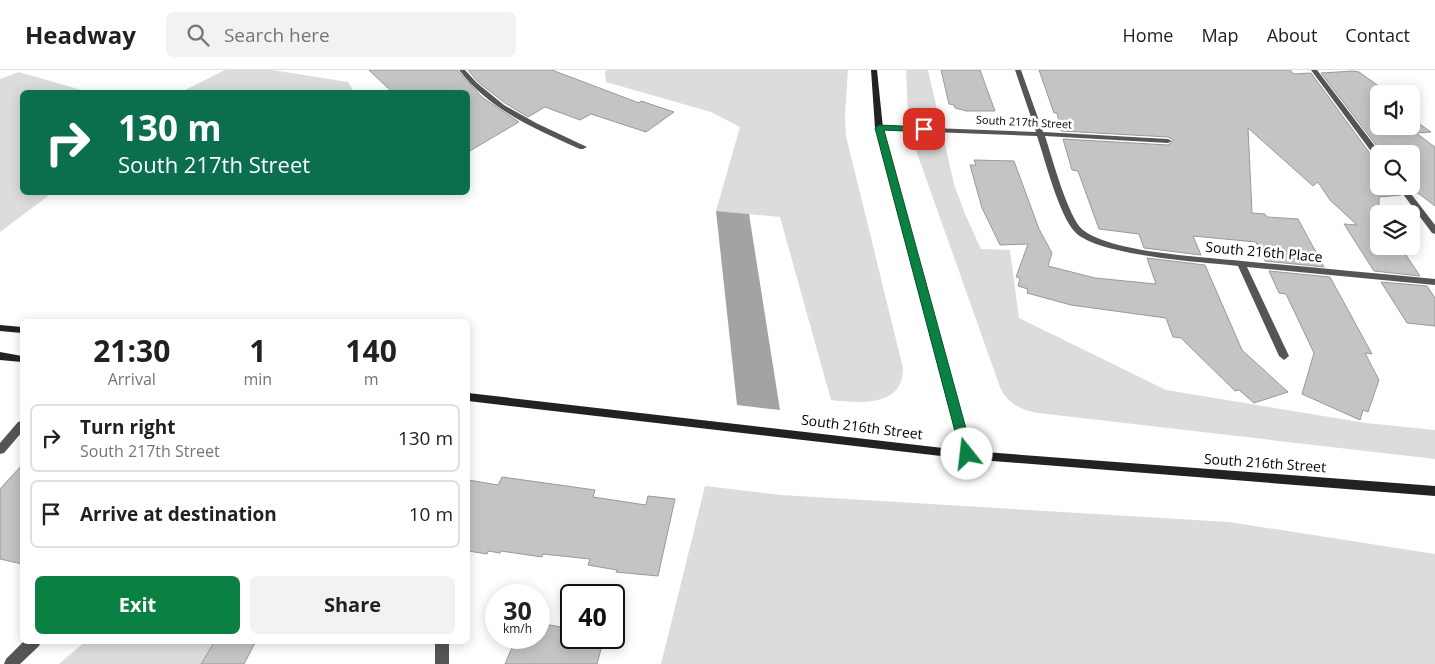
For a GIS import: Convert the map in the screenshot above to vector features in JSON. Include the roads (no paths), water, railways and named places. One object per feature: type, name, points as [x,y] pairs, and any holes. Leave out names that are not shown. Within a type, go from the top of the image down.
[{"type":"street","points":[[462,70],[489,99],[512,114],[583,147]]},
{"type":"street","points":[[874,70],[879,128],[967,454]]},
{"type":"street","points":[[1018,70],[1039,134]]},
{"type":"street","points":[[1314,70],[1371,145]]},
{"type":"street","name":"South 217th Street","points":[[879,128],[1168,141]]},
{"type":"street","name":"South 216th Place","points":[[1039,134],[1067,212],[1080,233],[1092,239],[1143,252],[1435,282]]},
{"type":"street","points":[[1408,195],[1435,231]]},
{"type":"street","points":[[1241,263],[1284,356]]},
{"type":"street","points":[[0,328],[20,330]]},
{"type":"street","points":[[0,356],[20,359]]},
{"type":"street","name":"South 216th Street","points":[[470,397],[967,454],[1435,491]]},
{"type":"street","points":[[0,450],[20,427]]},
{"type":"street","points":[[11,664],[31,644]]},
{"type":"street","points":[[442,644],[442,664]]}]
